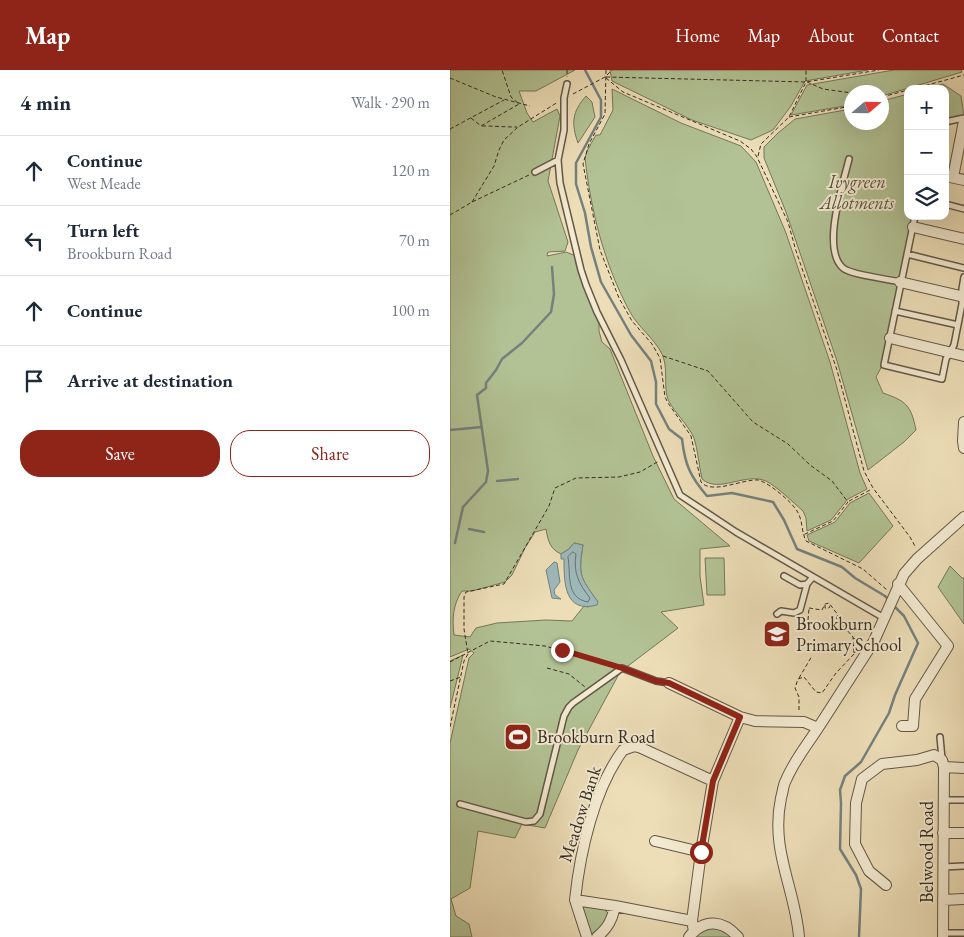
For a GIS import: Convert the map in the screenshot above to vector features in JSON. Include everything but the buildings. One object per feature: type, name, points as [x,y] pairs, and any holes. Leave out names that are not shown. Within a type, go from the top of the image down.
[{"type":"street","points":[[964,119],[949,177],[964,180]]},
{"type":"street","points":[[913,227],[964,239]]},
{"type":"street","points":[[900,282],[963,297]]},
{"type":"street","points":[[890,338],[964,356]]},
{"type":"street","points":[[964,422],[964,448]]},
{"type":"street","points":[[799,937],[797,917],[781,861],[778,835],[779,807],[785,782],[796,760],[868,651],[904,574],[919,556],[964,517]]},
{"type":"street","points":[[898,584],[948,646],[915,699],[913,726],[902,726]]},
{"type":"street","points":[[669,683],[740,717],[755,721],[804,722],[818,728]]},
{"type":"street","points":[[692,930],[701,852],[713,781],[740,717]]},
{"type":"street","name":"Meadow Bank","points":[[575,900],[578,869],[592,819],[608,775],[623,750],[634,746],[639,747],[713,781]]},
{"type":"street","points":[[886,884],[869,871],[855,844],[856,803],[862,779],[882,764],[934,756],[943,764],[964,768]]},
{"type":"street","name":"Belwood Road","points":[[943,764],[943,935]]},
{"type":"street","points":[[943,833],[964,833]]},
{"type":"street","points":[[655,841],[701,852]]},
{"type":"street","points":[[943,900],[964,899]]},
{"type":"street","points":[[587,937],[575,900],[615,906],[692,930],[712,924],[721,925],[730,929],[738,937]]},
{"type":"street","points":[[597,937],[606,930],[613,918],[615,906]]},
{"type":"lane","points":[[567,84],[564,98],[564,130],[558,160],[560,183],[586,285],[680,495],[714,518],[813,577],[885,615]]},
{"type":"lane","points":[[949,121],[964,119]]},
{"type":"lane","points":[[849,159],[834,226],[833,245],[838,262],[850,272],[900,282]]},
{"type":"lane","points":[[534,172],[558,160]]},
{"type":"lane","points":[[949,205],[964,208]]},
{"type":"lane","points":[[914,220],[884,365],[942,379],[946,359],[954,345],[962,304],[964,277]]},
{"type":"lane","points":[[907,254],[964,268]]},
{"type":"lane","points":[[896,311],[958,324]]},
{"type":"lane","points":[[784,576],[800,585],[806,584]]},
{"type":"lane","points":[[777,614],[781,611],[794,613],[800,610],[806,584],[813,577]]},
{"type":"lane","points":[[460,804],[526,822],[534,821],[540,814],[566,711],[589,691],[622,668],[656,681],[669,683]]},
{"type":"lane","points":[[940,737],[943,764]]},
{"type":"lane","points":[[943,800],[964,800]]},
{"type":"lane","points":[[943,867],[964,866]]},
{"type":"lane","points":[[943,935],[964,932]]},
{"type":"path","points":[[502,70],[511,97],[520,104]]},
{"type":"path","points":[[606,70],[606,107],[582,164],[600,250],[619,298],[632,321],[652,344],[660,358],[668,403],[691,436],[701,482],[703,485],[710,487],[752,480],[764,482],[794,506],[798,512],[806,541],[864,569],[893,596]]},
{"type":"path","points":[[757,157],[761,144],[789,117],[806,82],[806,70]]},
{"type":"path","points":[[605,77],[806,82],[879,70]]},
{"type":"path","points":[[472,202],[494,166],[504,140],[518,127],[564,98],[605,77],[611,71]]},
{"type":"path","points":[[928,85],[964,75]]},
{"type":"path","points":[[605,77],[624,92],[740,141],[751,149],[757,157],[788,222],[796,251],[837,370],[864,471],[873,488],[910,537],[919,556]]},
{"type":"path","points":[[450,78],[505,100],[530,106]]},
{"type":"path","points":[[806,82],[822,89],[844,92]]},
{"type":"path","points":[[889,95],[904,91]]},
{"type":"path","points":[[450,129],[505,100]]},
{"type":"path","points":[[481,126],[520,104]]},
{"type":"path","points":[[789,117],[844,107]]},
{"type":"path","points":[[472,118],[481,126],[518,127]]},
{"type":"path","points":[[450,215],[472,202],[534,172]]},
{"type":"path","points":[[663,356],[708,371],[753,422],[788,444],[810,466],[832,481],[848,502]]},
{"type":"path","points":[[450,727],[460,677],[468,654],[464,628],[464,597],[466,592],[504,584],[549,506],[556,488],[576,478],[619,476],[640,472],[664,458]]},
{"type":"path","points":[[803,535],[833,521],[848,502],[873,488]]},
{"type":"path","points":[[798,679],[804,677],[816,692],[822,693],[836,673],[854,654],[861,641],[853,638],[840,622],[833,623],[838,615],[831,605],[825,604],[822,610],[809,608]]},
{"type":"path","points":[[853,638],[854,654]]},
{"type":"path","points":[[450,662],[490,641],[545,646],[622,668]]},
{"type":"path","points":[[799,710],[799,697],[795,688],[798,679],[812,656]]},
{"type":"path","points":[[547,668],[569,674],[589,691]]},
{"type":"path","points":[[450,681],[460,677]]},
{"type":"green space","points":[[450,70],[575,70],[536,91],[519,91],[527,113],[533,122],[557,109],[560,116],[548,181],[568,242],[565,251],[548,252],[547,256],[566,252],[576,256],[586,294],[599,322],[602,342],[610,349],[653,456],[674,499],[730,546],[700,549],[700,576],[704,605],[661,612],[678,628],[620,672],[578,750],[545,828],[522,824],[515,838],[478,831],[470,888],[451,899],[456,916],[469,924],[472,937],[450,937],[450,743],[469,658],[474,653],[469,649],[450,657]],"holes":[[[546,529],[552,547],[561,554],[574,543],[583,545],[582,576],[587,587],[598,602],[588,607],[584,606],[572,621],[546,620],[497,623],[476,628],[470,637],[454,635],[454,612],[462,591],[472,591],[505,582],[512,575],[535,532]]]},
{"type":"green space","points":[[610,70],[868,70],[805,81],[791,106],[773,130],[751,140],[692,120],[612,81]]},
{"type":"green space","points":[[894,70],[961,70],[962,72],[919,85],[904,85],[904,89],[889,94],[889,85],[844,85],[844,106],[791,115],[807,85]]},
{"type":"green space","points":[[949,88],[961,96],[964,116],[949,120]]},
{"type":"green space","points":[[612,89],[681,123],[741,146],[756,162],[786,233],[830,362],[860,473],[867,489],[848,499],[831,520],[807,531],[806,518],[803,511],[766,481],[750,479],[716,484],[702,479],[694,438],[668,400],[665,364],[662,354],[633,317],[621,294],[606,256],[595,217],[585,158],[596,135],[600,135],[613,110]]},
{"type":"green space","name":"Ivygreen Allotments","points":[[904,95],[904,220],[912,220],[882,366],[876,377],[883,393],[906,405],[912,415],[916,430],[904,442],[868,470],[837,361],[786,212],[764,158],[764,147],[795,119],[844,110],[844,130],[889,130],[889,99]]},
{"type":"green space","points":[[586,96],[592,102],[595,117],[578,143],[574,129],[574,118],[578,107]]},
{"type":"green space","points":[[869,493],[893,526],[859,563],[809,541],[807,535],[835,522],[850,503]]},
{"type":"green space","points":[[705,558],[724,558],[725,595],[707,595]]},
{"type":"green space","points":[[950,566],[964,578],[964,624],[938,587]]},
{"type":"green space","points":[[463,655],[450,708],[450,661]]},
{"type":"green space","points":[[586,905],[604,909],[608,913],[608,921],[591,934],[582,908]]},
{"type":"green space","points":[[719,928],[734,937],[694,937],[701,930]]},
{"type":"water","points":[[574,543],[583,545],[582,575],[587,587],[598,602],[597,605],[586,607],[578,605],[568,594],[564,559],[561,559],[561,554]]},
{"type":"water","points":[[554,562],[557,563],[560,582],[554,590],[555,595],[561,599],[552,598],[546,570]]},
{"type":"waterway","points":[[585,70],[601,100],[601,117],[576,163],[576,184],[585,213],[591,247],[601,282],[631,335],[651,361],[656,382],[656,404],[669,429],[682,439],[685,456],[692,476],[707,496],[732,493],[773,502],[784,520],[797,549],[842,567],[855,578],[889,600]]},
{"type":"waterway","points":[[455,543],[463,507],[486,482],[488,471],[477,395],[486,388],[486,383],[502,359],[522,343],[551,312],[554,294],[552,267]]},
{"type":"waterway","points":[[450,430],[482,427]]},
{"type":"waterway","points":[[497,481],[518,479]]},
{"type":"waterway","points":[[469,529],[484,532]]},
{"type":"waterway","points":[[859,937],[861,889],[856,875],[840,849],[840,790],[845,776],[861,762],[889,713],[918,643],[904,616],[894,606]]},
{"type":"place","name":"Brookburn Primary School","points":[[777,634]]},
{"type":"place","name":"Brookburn Road","points":[[518,737]]},
{"type":"route","points":[[562,650],[622,668],[656,681],[669,683],[740,717],[724,751],[713,781],[701,852]]}]
